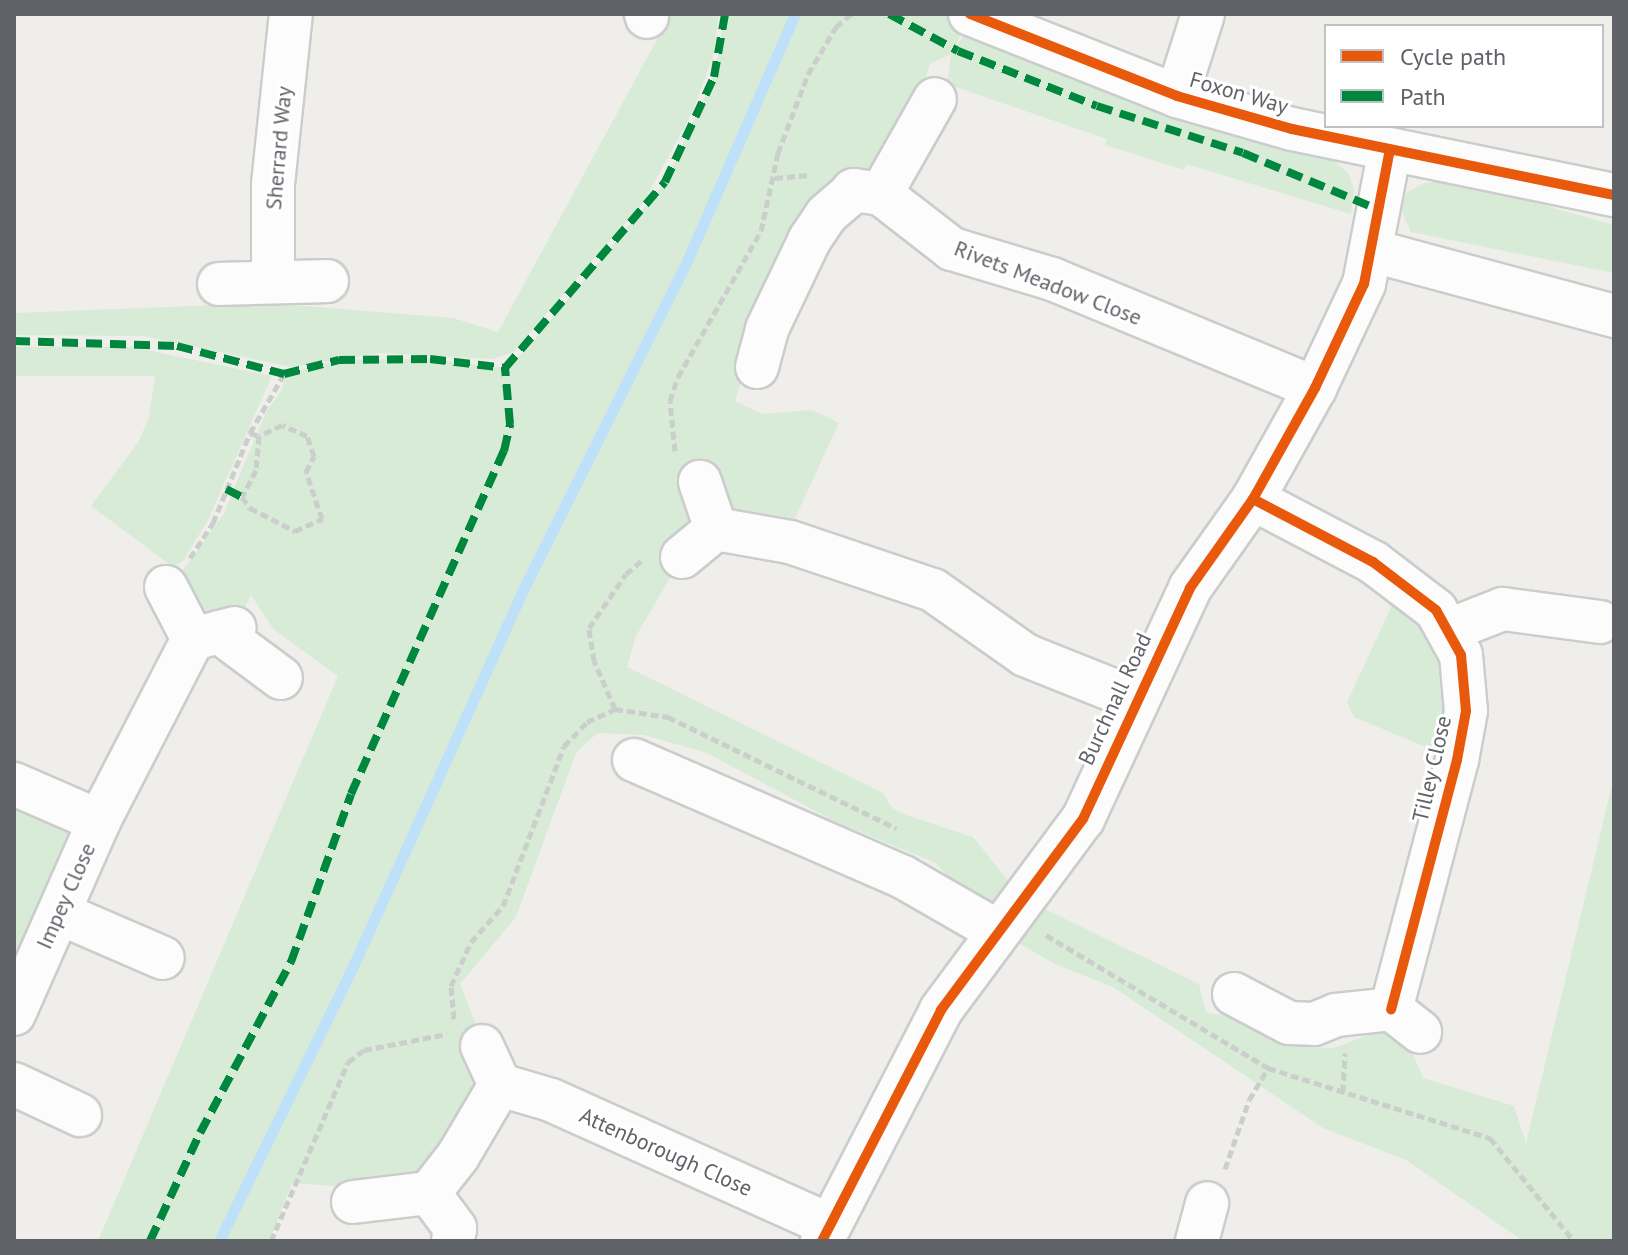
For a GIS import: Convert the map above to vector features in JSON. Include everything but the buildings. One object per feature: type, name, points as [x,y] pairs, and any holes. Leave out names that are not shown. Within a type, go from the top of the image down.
[{"type":"street","name":"Sherrard Way","points":[[273,282],[273,184],[291,14]]},
{"type":"street","name":"Foxon Way","points":[[970,14],[1059,54],[1177,96],[1390,149],[1610,191]]},
{"type":"street","points":[[1177,96],[1203,14]]},
{"type":"street","points":[[757,367],[767,329],[810,239],[826,215],[859,192],[905,150],[935,99]]},
{"type":"street","name":"Burchnall Road","points":[[826,1233],[941,1010],[1083,819],[1135,699],[1190,588],[1253,499],[1315,388],[1350,320],[1373,251],[1390,149]]},
{"type":"street","name":"Rivets Meadow Close","points":[[859,192],[952,249],[1052,279],[1315,388]]},
{"type":"street","points":[[1373,251],[1614,316]]},
{"type":"street","points":[[219,284],[327,281]]},
{"type":"street","points":[[688,470],[716,529]]},
{"type":"street","name":"Tilley Close","points":[[1234,994],[1289,1023],[1314,1024],[1336,1015],[1405,1021],[1466,711],[1461,655],[1436,610],[1373,562],[1253,499]]},
{"type":"street","points":[[682,557],[716,529],[790,542],[933,590],[1025,655],[1135,699]]},
{"type":"street","points":[[166,587],[215,633],[281,678]]},
{"type":"street","points":[[1449,630],[1503,609],[1600,622]]},
{"type":"street","name":"Impey Close","points":[[14,1014],[99,821],[215,633]]},
{"type":"street","points":[[634,760],[1005,920]]},
{"type":"street","name":"Impey Close","points":[[14,784],[99,821]]},
{"type":"street","points":[[59,913],[163,958]]},
{"type":"street","points":[[353,1202],[429,1193],[458,1156],[500,1085],[482,1046]]},
{"type":"street","points":[[14,1084],[80,1115]]},
{"type":"street","name":"Attenborough Close","points":[[500,1085],[551,1100],[826,1233]]},
{"type":"street","points":[[429,1193],[454,1235]]},
{"type":"path","points":[[688,470],[670,401],[678,377],[761,231],[778,153],[808,74],[836,27],[851,14]]},
{"type":"path","points":[[166,587],[213,523],[250,433],[284,374]]},
{"type":"path","points":[[250,433],[259,436],[282,425],[307,436],[314,456],[306,472],[322,519],[295,531],[250,508],[242,497],[256,470],[259,436]]},
{"type":"path","points":[[615,709],[594,661],[589,628],[626,574],[657,548],[682,557]]},
{"type":"path","points":[[271,1241],[348,1062],[364,1050],[455,1032],[451,986],[471,942],[503,906],[564,746],[587,722],[615,709],[668,717],[906,833]]},
{"type":"path","points":[[1005,920],[1033,927],[1268,1068],[1490,1138],[1574,1241]]},
{"type":"path","points":[[1202,1222],[1226,1167],[1249,1100],[1268,1068]]},
{"type":"green space","points":[[671,14],[719,14],[713,57],[691,115],[643,203],[512,353],[492,359],[380,353],[291,367],[144,336],[14,335],[14,313],[268,303],[453,318],[498,332]]},
{"type":"green space","points":[[725,14],[971,14],[955,47],[964,35],[1058,70],[1328,155],[1348,173],[1354,189],[1351,214],[1186,164],[1184,170],[1105,145],[1107,139],[947,84],[951,54],[930,64],[904,150],[855,190],[753,342],[735,401],[762,414],[812,410],[839,423],[795,518],[790,542],[682,557],[636,636],[627,667],[883,793],[892,808],[906,815],[973,837],[1022,898],[1199,984],[1206,1013],[1227,1015],[1290,1046],[1334,1048],[1389,1027],[1406,1037],[1423,1078],[1514,1106],[1526,1143],[1614,777],[1614,1241],[1523,1241],[1406,1160],[1323,1128],[1113,987],[1057,965],[997,931],[936,863],[836,822],[707,753],[644,735],[597,733],[576,753],[516,917],[460,984],[500,1085],[429,1193],[292,1183],[269,1241],[98,1241],[338,676],[274,630],[251,595],[235,628],[193,639],[180,574],[223,515],[266,412],[283,388],[284,374],[339,360],[430,359],[505,368],[526,350],[665,182],[714,77]]},
{"type":"green space","points":[[1454,180],[1614,225],[1614,273],[1411,232],[1399,204],[1408,192],[1425,183]]},
{"type":"green space","points":[[14,347],[132,347],[272,376],[208,520],[183,561],[173,567],[91,506],[139,441],[149,417],[155,376],[14,376]]},
{"type":"green space","points":[[1402,584],[1436,610],[1457,760],[1354,717],[1347,702]]},
{"type":"green space","points":[[14,784],[99,821],[14,1014]]},
{"type":"waterway","points":[[219,1241],[355,962],[525,586],[687,261],[795,14]]},
{"type":"marked path","points":[[150,1241],[200,1133],[291,962],[351,794],[504,451],[510,424],[505,368],[665,182],[714,77],[725,14]]},
{"type":"marked path","points":[[889,14],[958,51],[1097,106],[1243,153],[1379,210]]},
{"type":"marked path","points":[[14,341],[177,346],[284,374],[339,360],[430,359],[505,368]]},
{"type":"marked path","points":[[226,489],[242,497]]},
{"type":"cycle path","points":[[970,14],[1177,96],[1292,129],[1614,195]]},
{"type":"cycle path","points":[[822,1241],[941,1010],[1083,819],[1190,588],[1253,499],[1315,388],[1364,284],[1390,149]]},
{"type":"cycle path","points":[[1253,499],[1373,562],[1436,610],[1461,655],[1466,711],[1457,760],[1391,1009]]}]
